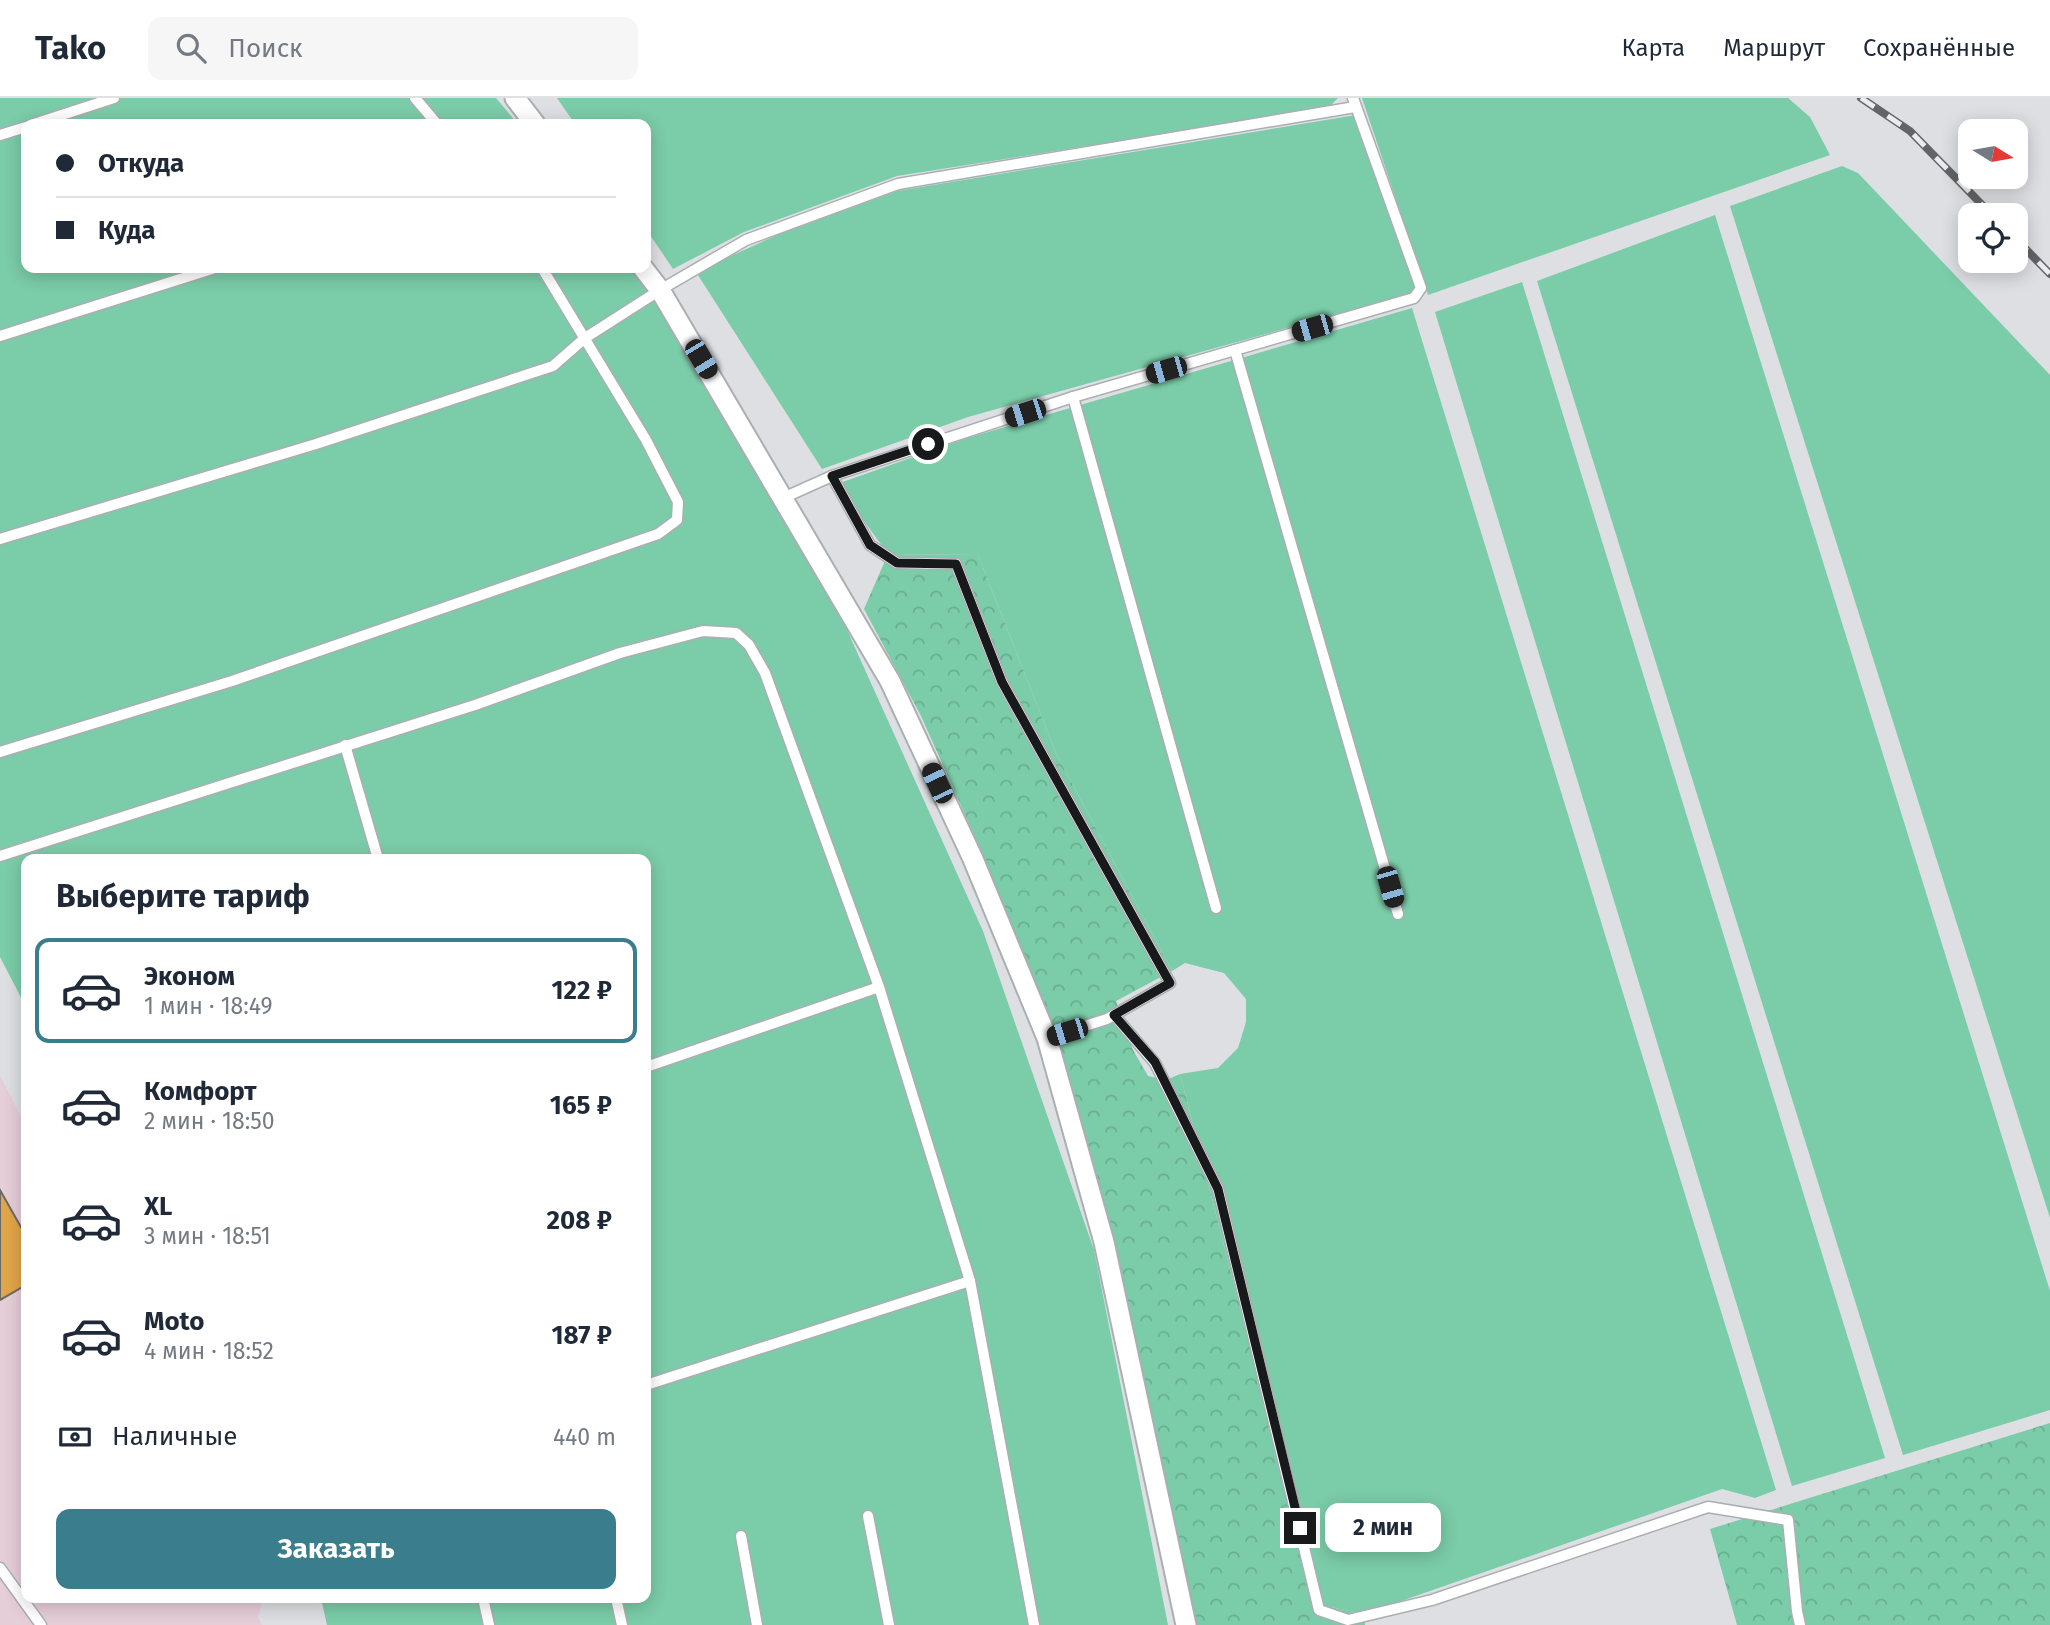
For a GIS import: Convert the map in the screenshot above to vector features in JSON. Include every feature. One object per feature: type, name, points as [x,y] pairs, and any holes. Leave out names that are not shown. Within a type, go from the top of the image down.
[{"type":"street","points":[[515,98],[531,119]]},
{"type":"street","points":[[647,273],[660,290],[890,681],[973,859],[1047,1038],[1104,1242],[1186,1625]]},
{"type":"lane","points":[[49,119],[114,98]]},
{"type":"lane","points":[[415,98],[433,119]]},
{"type":"lane","points":[[0,539],[316,444],[553,366],[585,338],[746,240],[898,184],[1354,102],[1421,288],[1414,298],[1073,397],[832,476],[783,498]]},
{"type":"lane","points":[[0,135],[21,129]]},
{"type":"lane","points":[[0,336],[199,273]]},
{"type":"lane","points":[[0,752],[232,681],[659,534],[677,520],[678,502],[646,440],[545,273]]},
{"type":"lane","points":[[1235,350],[1398,914]]},
{"type":"lane","points":[[1073,397],[1216,908]]},
{"type":"lane","points":[[832,476],[870,545],[897,563],[956,564],[1002,682],[1170,983],[1114,1015],[1047,1038]]},
{"type":"lane","points":[[0,856],[475,705],[620,653],[703,631],[736,633],[749,645],[765,673],[879,987],[970,1281],[1034,1625]]},
{"type":"lane","points":[[345,745],[377,854]]},
{"type":"lane","points":[[651,1065],[879,987]]},
{"type":"lane","points":[[1114,1015],[1155,1062],[1218,1189],[1319,1610],[1348,1620],[1432,1600],[1708,1507],[1788,1520],[1800,1625]]},
{"type":"lane","points":[[651,1383],[970,1281]]},
{"type":"lane","points":[[868,1516],[888,1625]]},
{"type":"lane","points":[[741,1536],[757,1625]]},
{"type":"lane","points":[[0,1568],[21,1597]]},
{"type":"lane","points":[[25,1603],[41,1625]]},
{"type":"lane","points":[[484,1603],[489,1625]]},
{"type":"lane","points":[[617,1603],[622,1625]]},
{"type":"shaded area","points":[[0,1075],[21,1117],[21,1603],[262,1603],[258,1617],[262,1625],[0,1625]]},
{"type":"green space","points":[[0,98],[496,98],[514,119],[21,119],[21,273],[636,273],[833,599],[983,931],[1094,1250],[1168,1625],[327,1625],[322,1603],[651,1603],[651,854],[21,854],[21,997],[0,957]]},
{"type":"green space","points":[[557,98],[1338,98],[1328,108],[897,176],[744,232],[673,269],[651,236],[651,119],[572,119]]},
{"type":"green space","points":[[1362,98],[1788,98],[1810,117],[1830,155],[1428,295]]},
{"type":"green space","points":[[1356,115],[1416,292],[968,417],[822,469],[696,272],[777,235],[897,191]]},
{"type":"green space","points":[[1842,166],[1858,173],[2050,375],[2050,1218],[1730,206]]},
{"type":"green space","points":[[1715,215],[2050,1291],[2050,1410],[1903,1455],[1537,281]]},
{"type":"green space","points":[[1522,282],[1885,1458],[1792,1486],[1435,312]]},
{"type":"green space","points":[[1412,308],[1776,1490],[1755,1498],[1722,1489],[1364,1614],[1316,1604],[1180,1074],[1218,1068],[1238,1048],[1246,1022],[1246,999],[1224,973],[1185,963],[1172,971],[1056,753],[978,555],[888,554],[837,484],[964,439]]},
{"type":"green space","points":[[888,554],[978,555],[1056,753],[1172,971],[1116,1001],[1133,1050],[1148,1076],[1166,1080],[1180,1074],[1316,1604],[1364,1614],[1365,1625],[1195,1625],[1100,1198],[1063,1055],[987,864],[921,716],[864,609]]},
{"type":"green space","points":[[2050,1423],[2050,1625],[1737,1625],[1710,1529]]},
{"type":"building","points":[[0,1190],[21,1227],[21,1288],[0,1300]]},
{"type":"railway","points":[[1861,98],[1910,131],[1980,203]]},
{"type":"railway","points":[[2028,251],[2050,274]]},
{"type":"route","points":[[928,444],[832,476],[870,545],[897,563],[956,564],[1002,682],[1170,983],[1114,1015],[1155,1062],[1218,1189],[1300,1528]]}]
